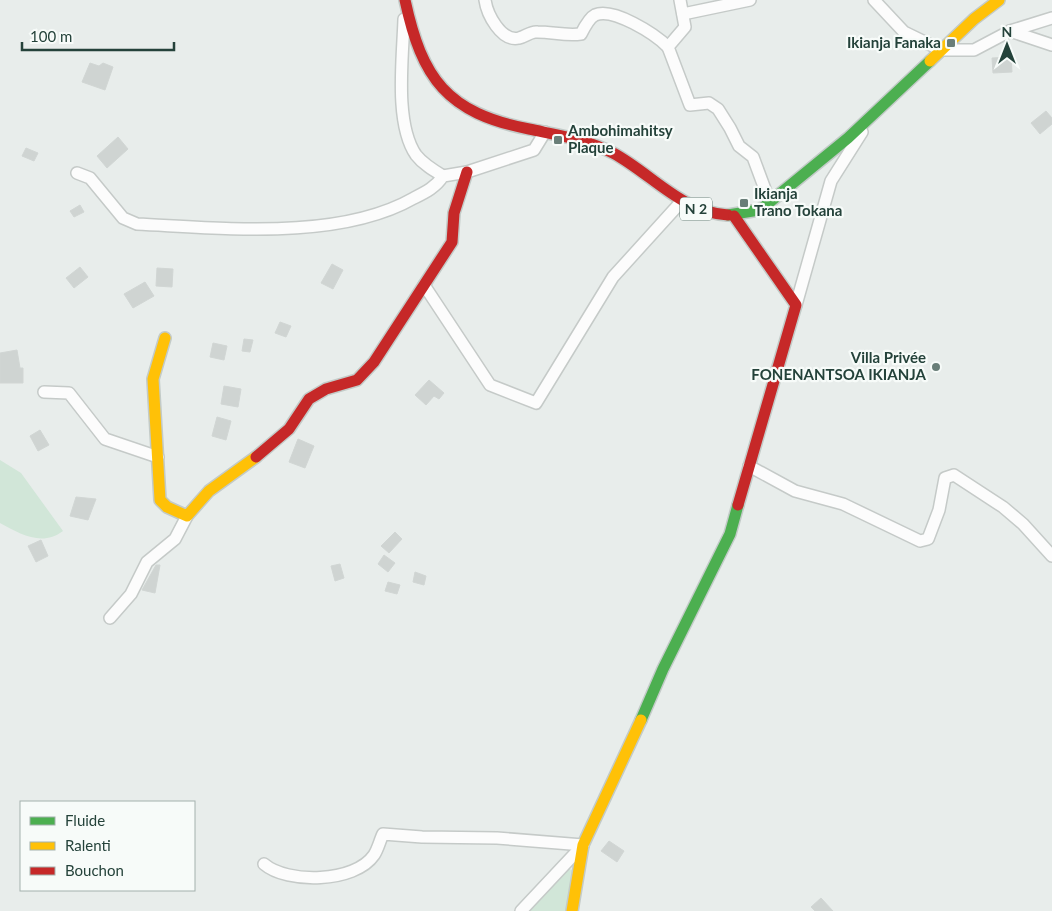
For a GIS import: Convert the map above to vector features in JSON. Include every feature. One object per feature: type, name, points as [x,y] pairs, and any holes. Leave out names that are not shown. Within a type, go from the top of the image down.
[{"type":"street","name":"N 2","points":[[405,0],[413,42],[424,64],[437,83],[462,105],[493,120],[592,144],[614,152],[681,202],[704,212],[734,216],[761,210],[770,200],[823,162],[941,50],[999,0]]},
{"type":"street","points":[[405,0],[403,109],[408,139],[416,156],[443,176],[467,172],[534,150],[545,132]]},
{"type":"street","points":[[485,0],[486,8],[498,28],[510,38],[518,38],[535,31],[565,36],[581,34],[593,16],[604,12],[648,31],[668,47],[690,105],[709,103],[718,109],[730,128],[738,146],[753,157],[770,200]]},
{"type":"street","points":[[668,47],[685,27],[680,0]]},
{"type":"street","points":[[683,14],[750,0]]},
{"type":"street","points":[[874,0],[904,32],[941,50],[974,50],[1010,31],[1052,18]]},
{"type":"street","points":[[1010,31],[1052,45]]},
{"type":"street","points":[[572,911],[583,845],[663,669],[730,534],[831,182],[874,114]]},
{"type":"street","points":[[77,172],[90,178],[123,218],[138,224],[269,229],[363,219],[395,209],[437,185],[443,176]]},
{"type":"street","points":[[110,618],[131,594],[147,562],[175,539],[187,516],[209,491],[274,443],[289,429],[309,399],[326,389],[357,380],[374,362],[452,242],[454,213],[467,172]]},
{"type":"street","points":[[424,285],[490,385],[536,403],[613,277],[681,202]]},
{"type":"street","points":[[734,216],[796,305]]},
{"type":"street","points":[[165,338],[152,379],[160,500],[167,507],[187,516]]},
{"type":"street","points":[[44,392],[69,393],[105,440],[158,458]]},
{"type":"street","points":[[749,466],[795,490],[842,504],[920,541],[928,539],[939,510],[945,478],[954,475],[1003,507],[1023,524],[1052,556]]},
{"type":"street","points":[[264,864],[271,870],[284,874],[326,878],[340,876],[355,870],[373,856],[383,834],[583,845]]},
{"type":"street","points":[[522,911],[583,845]]},
{"type":"green space","points":[[0,460],[21,473],[63,531],[47,538],[31,537],[0,523]]},
{"type":"green space","points":[[564,868],[573,870],[567,911],[524,911]]},
{"type":"building","points":[[1011,57],[1012,72],[993,73],[992,58]]},
{"type":"building","points":[[90,63],[99,66],[103,63],[113,67],[105,90],[82,82]]},
{"type":"building","points":[[1046,111],[1052,118],[1052,124],[1040,134],[1031,123]]},
{"type":"building","points":[[118,137],[128,149],[107,168],[97,156]]},
{"type":"building","points":[[26,148],[38,153],[34,161],[22,156]]},
{"type":"building","points":[[80,205],[84,212],[74,217],[70,211]]},
{"type":"building","points":[[332,264],[343,270],[333,289],[321,283]]},
{"type":"building","points":[[80,267],[88,277],[74,288],[66,278]]},
{"type":"building","points":[[157,268],[173,269],[172,287],[156,286]]},
{"type":"building","points":[[145,282],[154,296],[133,308],[124,294]]},
{"type":"building","points":[[280,322],[291,326],[286,337],[275,333]]},
{"type":"building","points":[[244,339],[253,340],[250,352],[242,351]]},
{"type":"building","points":[[213,343],[227,346],[224,360],[210,357]]},
{"type":"building","points":[[17,350],[20,368],[23,368],[23,383],[0,383],[0,353]]},
{"type":"building","points":[[429,380],[444,393],[439,399],[434,396],[426,405],[415,395]]},
{"type":"building","points":[[224,386],[241,389],[238,407],[221,404]]},
{"type":"building","points":[[217,417],[231,421],[226,440],[212,436]]},
{"type":"building","points":[[40,430],[49,445],[38,451],[30,436]]},
{"type":"building","points":[[298,439],[314,446],[305,468],[289,462]]},
{"type":"building","points":[[76,497],[96,499],[88,520],[70,516]]},
{"type":"building","points":[[395,532],[402,539],[389,553],[381,546]]},
{"type":"building","points":[[41,540],[48,556],[36,562],[28,546]]},
{"type":"building","points":[[384,555],[395,563],[388,572],[378,564]]},
{"type":"building","points":[[340,564],[344,578],[335,581],[331,566]]},
{"type":"building","points":[[156,565],[160,565],[155,593],[142,590]]},
{"type":"building","points":[[415,572],[426,576],[424,585],[413,582]]},
{"type":"building","points":[[388,582],[400,585],[397,594],[385,591]]},
{"type":"building","points":[[609,841],[624,851],[617,862],[601,851]]},
{"type":"building","points":[[821,898],[833,911],[815,911],[811,907]]},
{"type":"traffic: fast","points":[[728,215],[759,210],[765,206],[848,138],[930,61]]},
{"type":"traffic: fast","points":[[641,720],[663,669],[730,534],[738,505]]},
{"type":"traffic: slow","points":[[930,61],[974,19],[999,0]]},
{"type":"traffic: slow","points":[[165,338],[153,379],[160,500],[167,507],[187,516],[209,491],[256,457]]},
{"type":"traffic: slow","points":[[572,911],[583,845],[641,720]]},
{"type":"traffic: jam","points":[[405,0],[420,51],[430,71],[443,88],[458,102],[477,113],[501,122],[571,138],[603,148],[627,162],[681,200],[711,212],[728,215]]},
{"type":"traffic: jam","points":[[256,457],[289,429],[309,399],[326,389],[357,380],[374,362],[452,242],[454,213],[467,172]]},
{"type":"traffic: jam","points":[[734,216],[796,305],[738,505]]},
{"type":"place","name":"Ikianja Fanaka","points":[[951,43]]},
{"type":"place","name":"Ambohimahitsy Plaque","points":[[558,140]]},
{"type":"place","name":"Ikianja Trano Tokana","points":[[744,203]]},
{"type":"place","name":"Villa Privée FONENANTSOA IKIANJA","points":[[936,367]]}]
